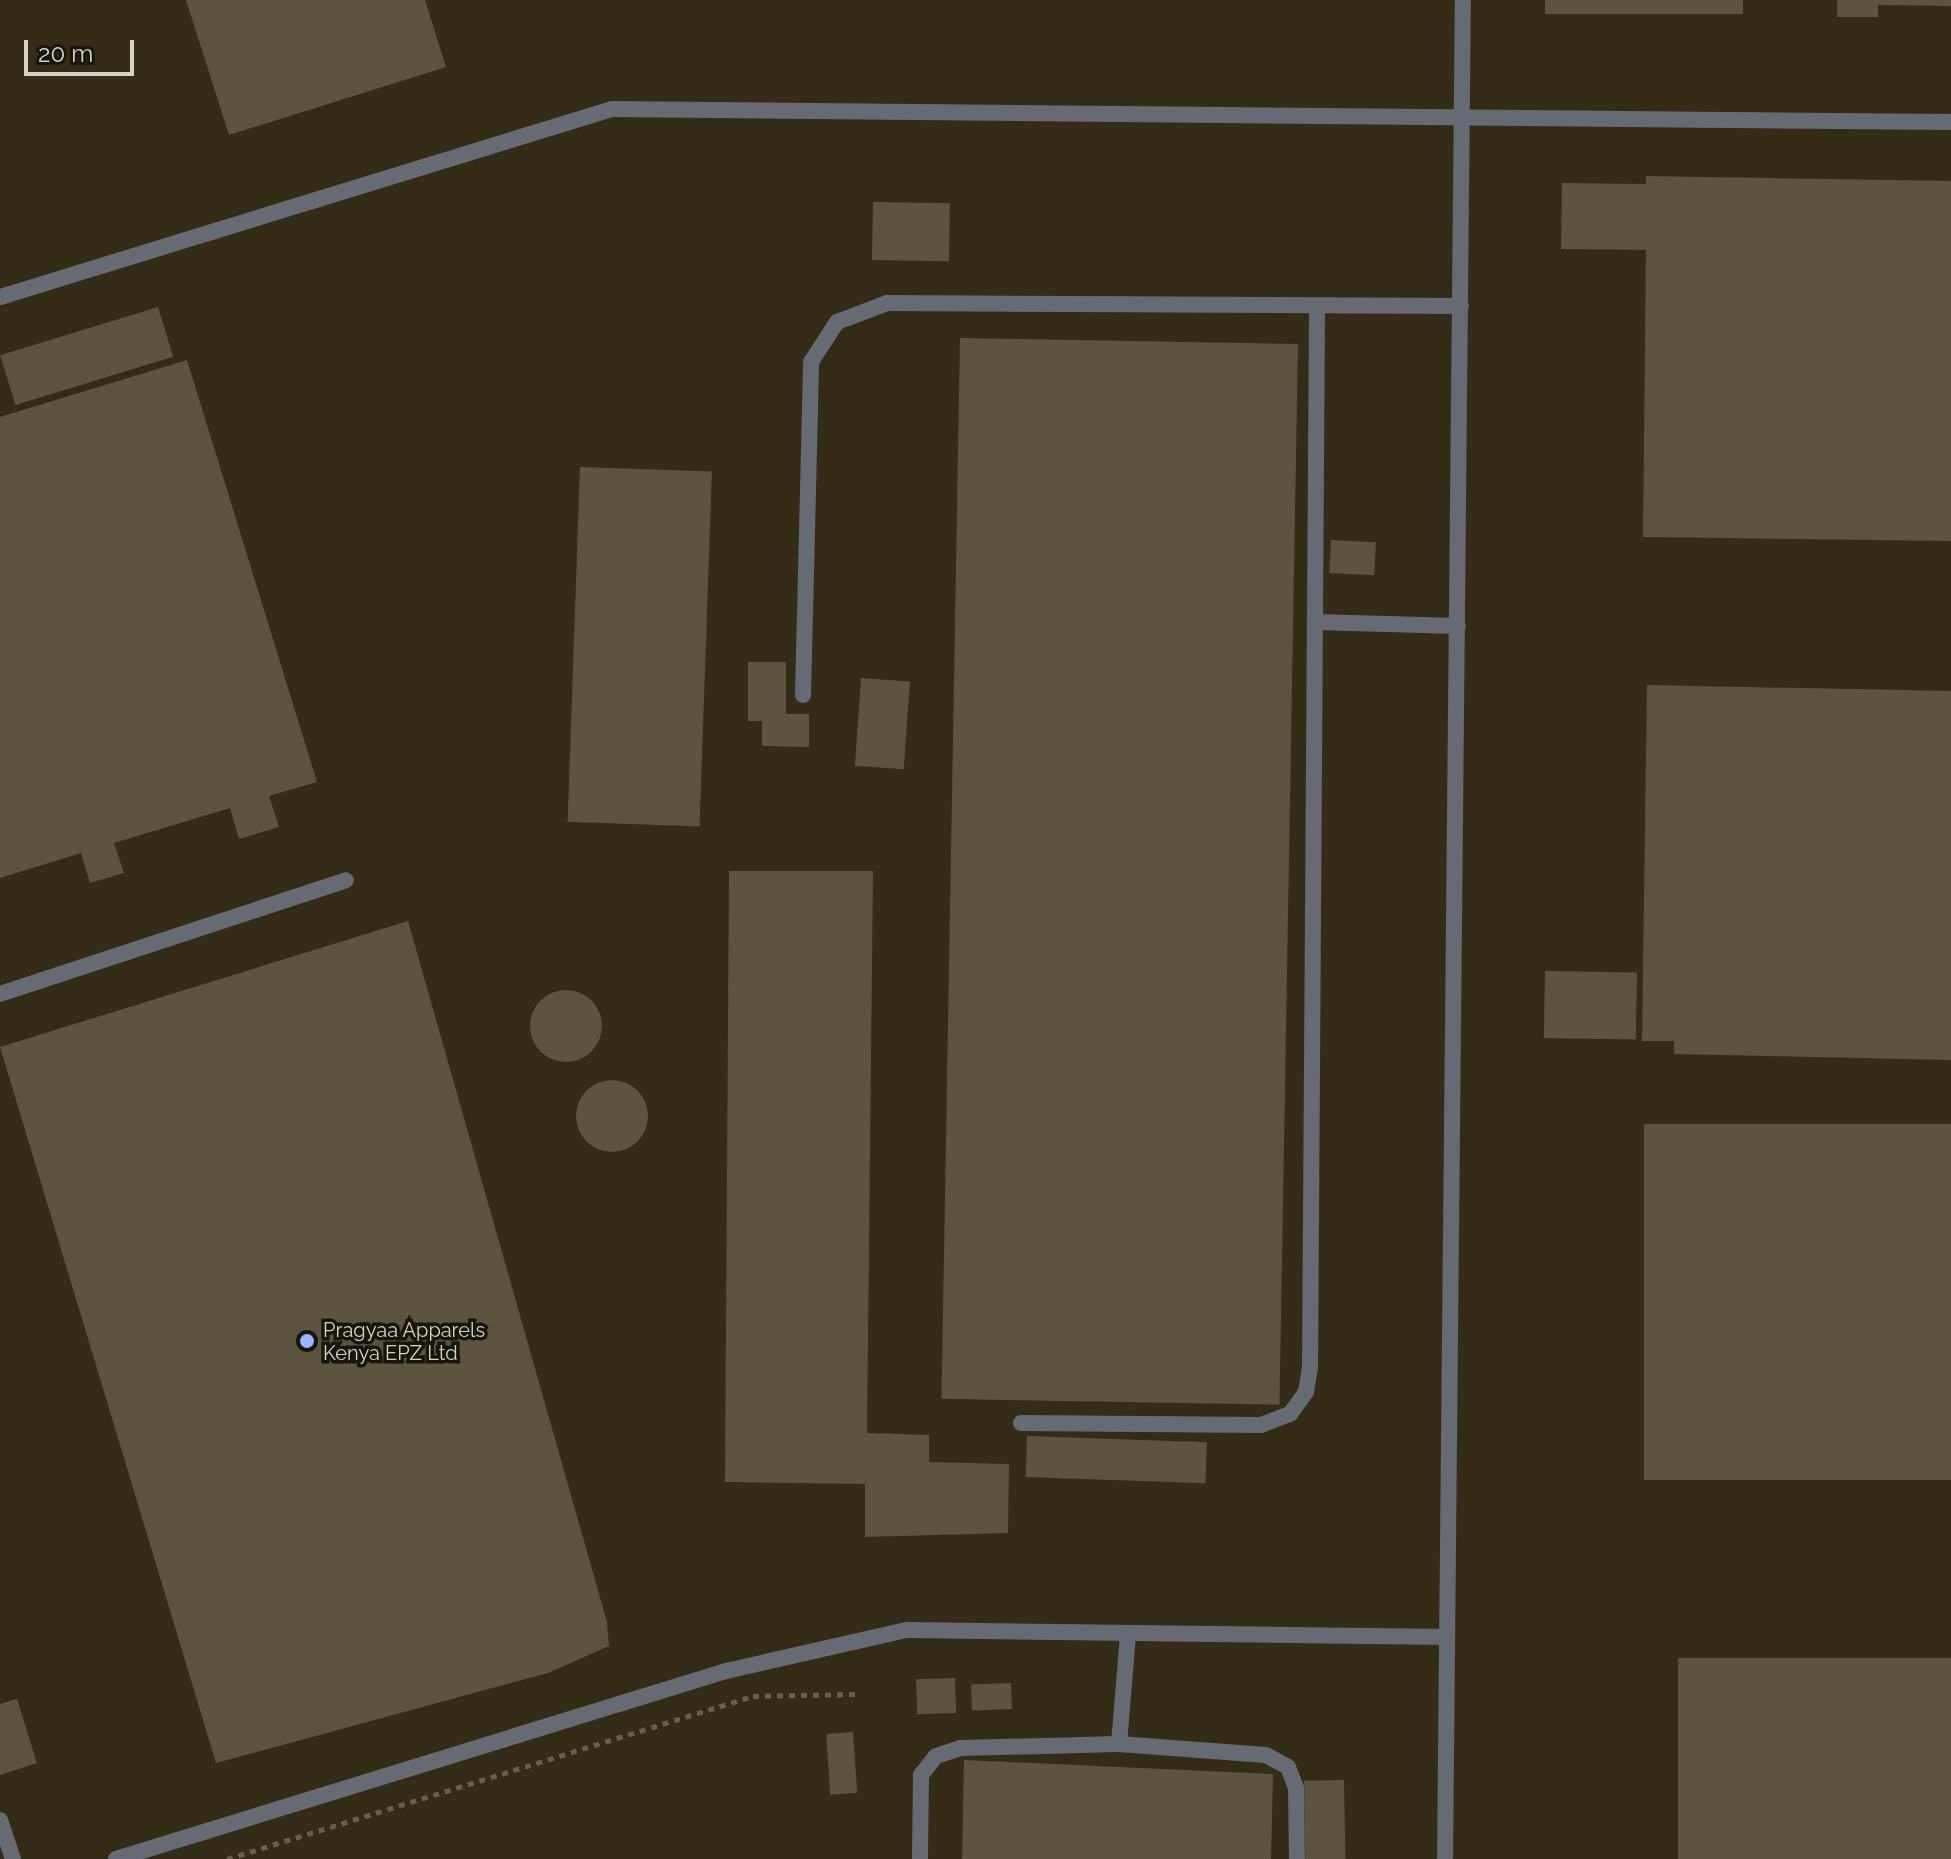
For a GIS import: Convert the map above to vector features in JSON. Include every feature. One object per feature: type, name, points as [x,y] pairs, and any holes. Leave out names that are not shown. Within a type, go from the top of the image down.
[{"type":"street","points":[[1445,1859],[1463,0]]},
{"type":"street","points":[[0,297],[612,109],[1463,120],[1951,122]]},
{"type":"street","points":[[803,695],[811,362],[837,322],[887,303],[1461,306]]},
{"type":"street","points":[[1021,1423],[1261,1425],[1290,1414],[1306,1392],[1310,1368],[1317,306]]},
{"type":"street","points":[[1315,622],[1458,626]]},
{"type":"street","points":[[0,994],[346,880]]},
{"type":"street","points":[[116,1859],[726,1671],[907,1630],[1447,1637]]},
{"type":"street","points":[[1119,1744],[1128,1635]]},
{"type":"street","points":[[920,1859],[921,1775],[936,1756],[960,1748],[1119,1744],[1266,1755],[1288,1767],[1296,1788],[1297,1859]]},
{"type":"street","points":[[0,1820],[13,1859]]},
{"type":"path","points":[[227,1859],[753,1696],[855,1694]]},
{"type":"building","points":[[186,0],[425,0],[446,67],[229,135]]},
{"type":"building","points":[[1545,0],[1743,0],[1743,14],[1545,14]]},
{"type":"building","points":[[1837,0],[1951,0],[1951,6],[1878,5],[1878,17],[1837,17]]},
{"type":"building","points":[[1646,176],[1951,181],[1951,541],[1643,537],[1646,250],[1561,249],[1562,183],[1646,184]]},
{"type":"building","points":[[873,202],[950,203],[949,261],[872,260]]},
{"type":"building","points":[[158,307],[173,357],[15,405],[0,355]]},
{"type":"building","points":[[960,338],[1298,344],[1279,1405],[941,1399]]},
{"type":"building","points":[[187,360],[317,782],[269,796],[279,827],[239,839],[230,808],[114,843],[124,873],[90,883],[81,853],[0,878],[0,417]]},
{"type":"building","points":[[580,467],[712,472],[700,826],[568,822]]},
{"type":"building","points":[[1331,540],[1376,542],[1374,575],[1329,573]]},
{"type":"building","points":[[748,662],[786,662],[786,714],[809,714],[809,747],[762,746],[762,721],[748,721]]},
{"type":"building","points":[[861,678],[910,681],[904,769],[855,766]]},
{"type":"building","points":[[1647,685],[1951,691],[1951,1060],[1674,1054],[1674,1041],[1642,1041]]},
{"type":"building","points":[[729,871],[873,871],[867,1433],[929,1435],[929,1462],[1009,1464],[1008,1533],[865,1537],[865,1484],[725,1482]]},
{"type":"building","name":"Pragyaa Apparels Kenya EPZ Ltd","points":[[408,921],[607,1622],[609,1646],[548,1673],[216,1763],[0,1047]]},
{"type":"building","points":[[1545,971],[1637,973],[1636,1040],[1544,1038]]},
{"type":"building","points":[[566,990],[586,996],[596,1006],[602,1026],[596,1046],[586,1056],[566,1062],[546,1056],[536,1046],[530,1026],[536,1006],[546,996]]},
{"type":"building","points":[[612,1080],[632,1086],[642,1096],[648,1116],[642,1136],[632,1146],[612,1152],[592,1146],[582,1136],[576,1116],[582,1096],[592,1086]]},
{"type":"building","points":[[1644,1124],[1951,1124],[1951,1480],[1644,1480]]},
{"type":"building","points":[[1027,1436],[1207,1442],[1205,1483],[1026,1477]]},
{"type":"building","points":[[1678,1658],[1951,1658],[1951,1859],[1678,1859]]},
{"type":"building","points":[[955,1678],[956,1713],[917,1714],[916,1679]]},
{"type":"building","points":[[1011,1683],[1012,1709],[972,1710],[971,1684]]},
{"type":"building","points":[[17,1699],[37,1763],[0,1775],[0,1704]]},
{"type":"building","points":[[853,1732],[857,1793],[830,1795],[826,1734]]},
{"type":"building","points":[[964,1760],[1273,1774],[1271,1859],[962,1859]]},
{"type":"building","points":[[1344,1780],[1345,1859],[1305,1859],[1304,1781]]},
{"type":"place","name":"Pragyaa Apparels Kenya EPZ Ltd","points":[[307,1341]]}]
